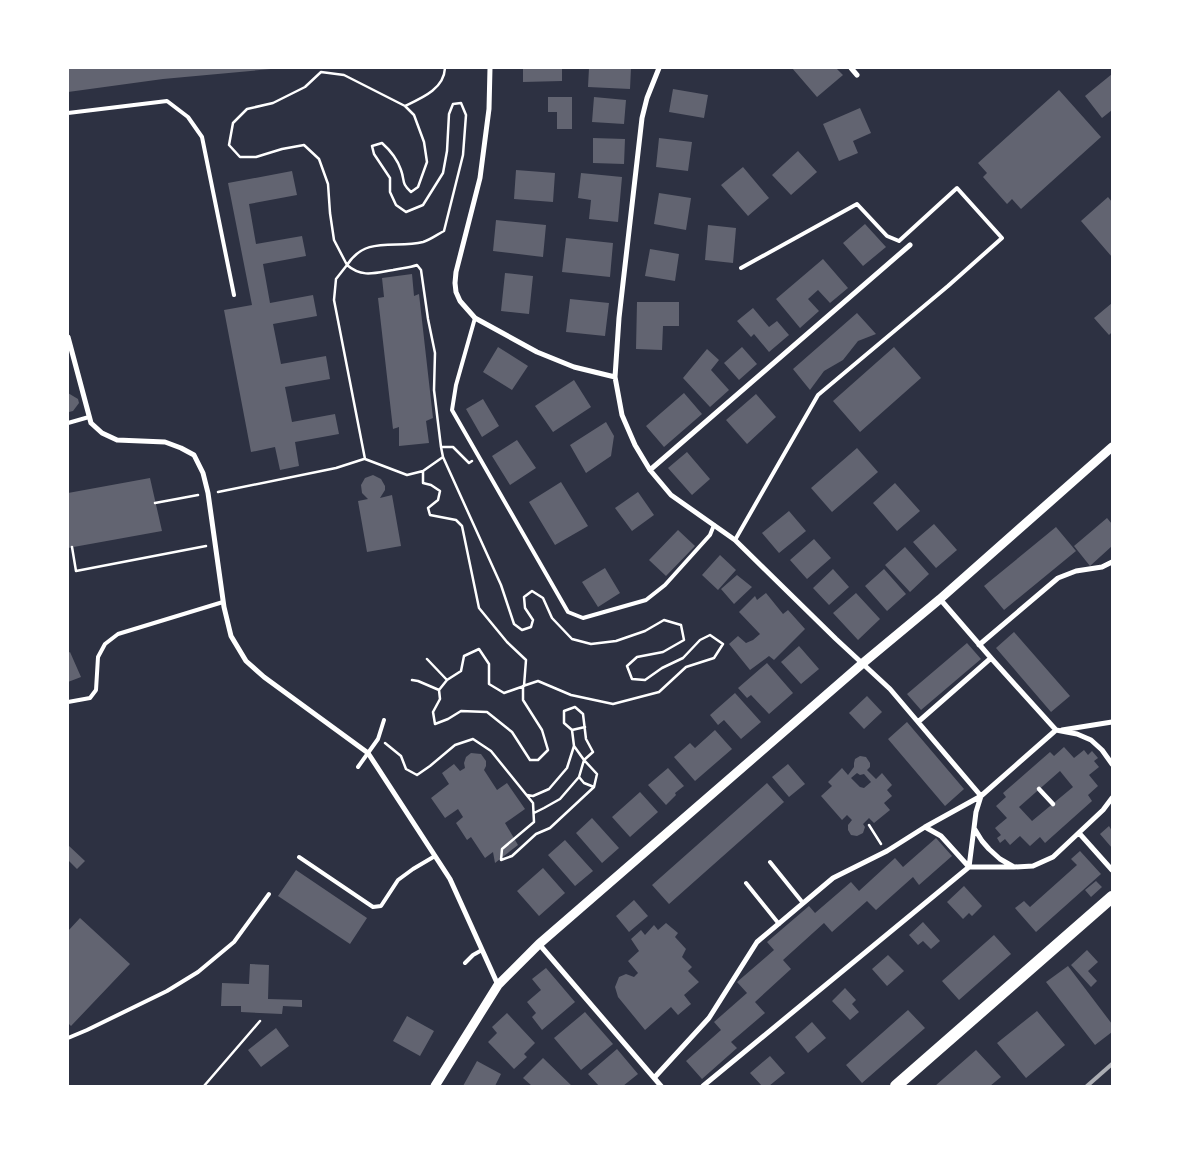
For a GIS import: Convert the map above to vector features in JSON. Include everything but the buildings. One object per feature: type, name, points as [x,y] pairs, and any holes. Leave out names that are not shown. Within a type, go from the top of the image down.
[{"type":"main road","points":[[896,1086],[1112,897]]},
{"type":"street","points":[[490,68],[489,109],[480,178],[454,282],[456,292],[460,301],[475,318],[537,352],[574,367],[615,377]]},
{"type":"street","points":[[659,68],[647,98],[642,118],[619,318],[615,377],[622,415],[635,445],[650,470],[671,495],[735,540],[890,689],[981,796]]},
{"type":"street","points":[[851,68],[857,76]]},
{"type":"street","points":[[650,470],[910,245]]},
{"type":"street","points":[[68,337],[89,417],[91,422],[102,433],[117,440],[165,442],[194,455],[203,473],[208,493],[223,602],[231,636],[246,661],[264,677],[368,753],[450,879],[498,985]]},
{"type":"street","points":[[435,1086],[498,985],[539,944],[863,663],[940,599],[1112,447]]},
{"type":"street","points":[[979,645],[1058,578],[1076,571],[1102,567],[1112,562]]},
{"type":"street","points":[[940,599],[1056,730],[1076,734],[1091,740],[1102,750],[1112,764]]},
{"type":"street","points":[[918,722],[991,658]]},
{"type":"street","points":[[654,1078],[709,1018],[757,942],[833,878],[887,851],[925,827],[981,796],[1056,730],[1112,722]]},
{"type":"street","points":[[1039,789],[1053,804]]},
{"type":"street","points":[[969,867],[976,812],[981,796]]},
{"type":"street","points":[[703,1086],[969,867],[1033,866],[1053,857],[1104,810],[1112,798]]},
{"type":"street","points":[[925,827],[941,836],[969,867]]},
{"type":"street","points":[[974,828],[989,849],[1000,859],[1014,867]]},
{"type":"street","points":[[1079,833],[1112,870]]},
{"type":"street","points":[[539,944],[661,1086]]},
{"type":"lane","points":[[68,113],[167,102],[188,117],[202,137],[234,295]]},
{"type":"lane","points":[[735,540],[818,395],[1002,238],[957,188],[899,241],[887,236],[856,204],[741,268]]},
{"type":"lane","points":[[475,318],[456,385],[452,410],[568,612],[583,618],[646,600],[665,585],[710,534],[714,525]]},
{"type":"lane","points":[[68,423],[89,417]]},
{"type":"lane","points":[[68,702],[90,698],[96,690],[98,657],[105,644],[118,634],[223,602]]},
{"type":"lane","points":[[358,767],[378,739],[384,720]]},
{"type":"lane","points":[[299,857],[373,907],[381,906],[398,880],[435,856]]},
{"type":"lane","points":[[770,862],[803,903]]},
{"type":"lane","points":[[746,883],[779,924]]},
{"type":"lane","points":[[68,1038],[167,991],[198,972],[234,942],[270,894]]},
{"type":"lane","points":[[465,963],[482,950]]},
{"type":"path","points":[[404,106],[431,93],[439,84],[445,68]]},
{"type":"path","points":[[364,459],[334,300],[336,279],[347,264],[352,257],[371,246],[424,242],[444,231],[463,155],[466,115],[461,103],[453,104],[449,114],[447,151],[443,173],[423,205],[406,212],[396,205],[390,192],[390,178],[374,154],[372,146],[382,143],[392,152],[401,170],[405,186],[411,192],[418,187],[427,162],[424,142],[414,115],[404,106],[344,75],[321,70],[305,87],[273,103],[247,109],[233,123],[229,145],[240,157],[256,157],[304,145],[319,159],[328,184],[334,240],[347,264],[354,271],[373,274],[417,265],[421,270],[435,353],[434,390],[443,457],[501,585],[514,624],[522,630],[531,627],[533,620],[525,608],[524,597],[532,590],[543,598],[552,618],[572,639],[591,644],[616,641],[664,620],[682,625],[684,640],[663,652],[637,657],[627,666],[632,678],[645,680],[662,668],[682,658],[700,640],[710,635],[724,644],[714,658],[686,668],[659,692],[613,704],[571,695],[538,681],[524,686],[504,693],[489,684],[490,664],[478,649],[464,656],[460,671],[447,680],[439,690],[440,699],[433,712],[436,724],[461,711],[487,712],[512,732],[530,760],[538,760],[548,750],[542,730],[523,700],[524,686],[526,660],[478,608],[462,526],[456,520],[430,515],[428,508],[438,500],[440,491],[431,485],[423,483],[423,471]]},
{"type":"path","points":[[441,447],[453,447],[468,463],[480,458]]},
{"type":"path","points":[[155,503],[336,468],[364,459],[407,475],[423,471],[443,457]]},
{"type":"path","points":[[72,547],[76,571],[215,544]]},
{"type":"path","points":[[426,660],[447,680]]},
{"type":"path","points":[[412,680],[439,690]]},
{"type":"path","points":[[526,795],[533,796],[549,789],[566,768],[574,746],[572,730],[564,723],[564,712],[575,707],[583,714],[586,739],[592,752],[584,760],[579,777],[560,799],[534,812]]},
{"type":"path","points":[[572,730],[585,727]]},
{"type":"path","points":[[378,739],[401,756],[406,769],[417,775],[455,745],[473,739],[491,751],[533,803],[534,812],[534,822],[502,849],[501,860],[512,856],[536,834],[550,828],[594,787],[597,774],[574,746]]},
{"type":"path","points":[[579,777],[584,783],[594,787]]},
{"type":"path","points":[[869,825],[887,851]]},
{"type":"path","points":[[204,1086],[260,1021]]},
{"type":"railway","points":[[1087,1086],[1112,1064]]}]
